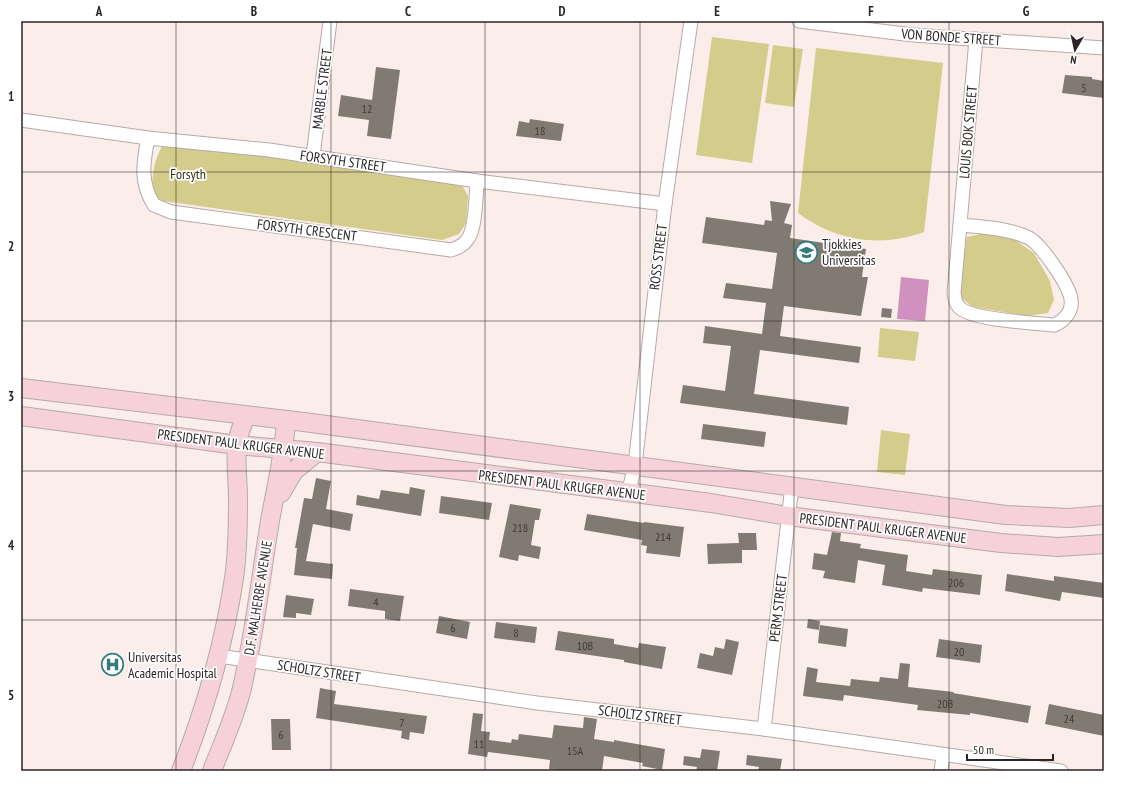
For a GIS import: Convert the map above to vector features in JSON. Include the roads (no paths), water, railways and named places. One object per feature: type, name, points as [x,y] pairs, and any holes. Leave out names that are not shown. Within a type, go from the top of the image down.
[{"type":"street","name":"MARBLE STREET","points":[[313,156],[330,21]]},
{"type":"street","name":"ROSS STREET","points":[[628,494],[635,465],[665,204],[691,21]]},
{"type":"street","name":"VON BONDE STREET","points":[[799,21],[913,35],[1104,48]]},
{"type":"street","name":"LOUIS BOK STREET","points":[[961,225],[1008,230],[1029,237],[1050,259],[1071,298],[1071,307],[1064,321],[1055,326],[979,316],[959,308],[955,302],[954,293],[976,39]]},
{"type":"street","name":"FORSYTH STREET","points":[[21,120],[148,138],[313,156],[477,181],[665,204]]},
{"type":"street","name":"FORSYTH CRESCENT","points":[[148,138],[143,177],[146,188],[154,205],[171,212],[451,250],[460,247],[468,240],[472,223],[477,181]]},
{"type":"street","name":"PRESIDENT PAUL KRUGER AVENUE","points":[[21,388],[286,420],[1006,515],[1069,518],[1104,515]]},
{"type":"street","name":"PRESIDENT PAUL KRUGER AVENUE","points":[[21,416],[237,445],[317,452],[628,494],[711,503],[788,516],[1001,543],[1058,547],[1104,544]]},
{"type":"street","name":"D.F. MALHERBE AVENUE","points":[[181,771],[201,718],[219,656],[234,578],[237,548],[237,445],[240,427],[247,416]]},
{"type":"street","name":"D.F. MALHERBE AVENUE","points":[[212,771],[238,700],[248,660],[285,449],[286,420]]},
{"type":"street","points":[[274,505],[294,471],[317,452]]},
{"type":"street","name":"PERM STREET","points":[[764,729],[792,486]]},
{"type":"street","name":"SCHOLTZ STREET","points":[[219,656],[537,703],[764,729],[943,756],[1062,771]]},
{"type":"street","points":[[941,771],[943,756]]},
{"type":"place","name":"Tjokkies Universitas","points":[[807,252]]},
{"type":"place","name":"Universitas Academic Hospital","points":[[112,665]]},
{"type":"park label","name":"Forsyth","points":[[188,174]]}]
